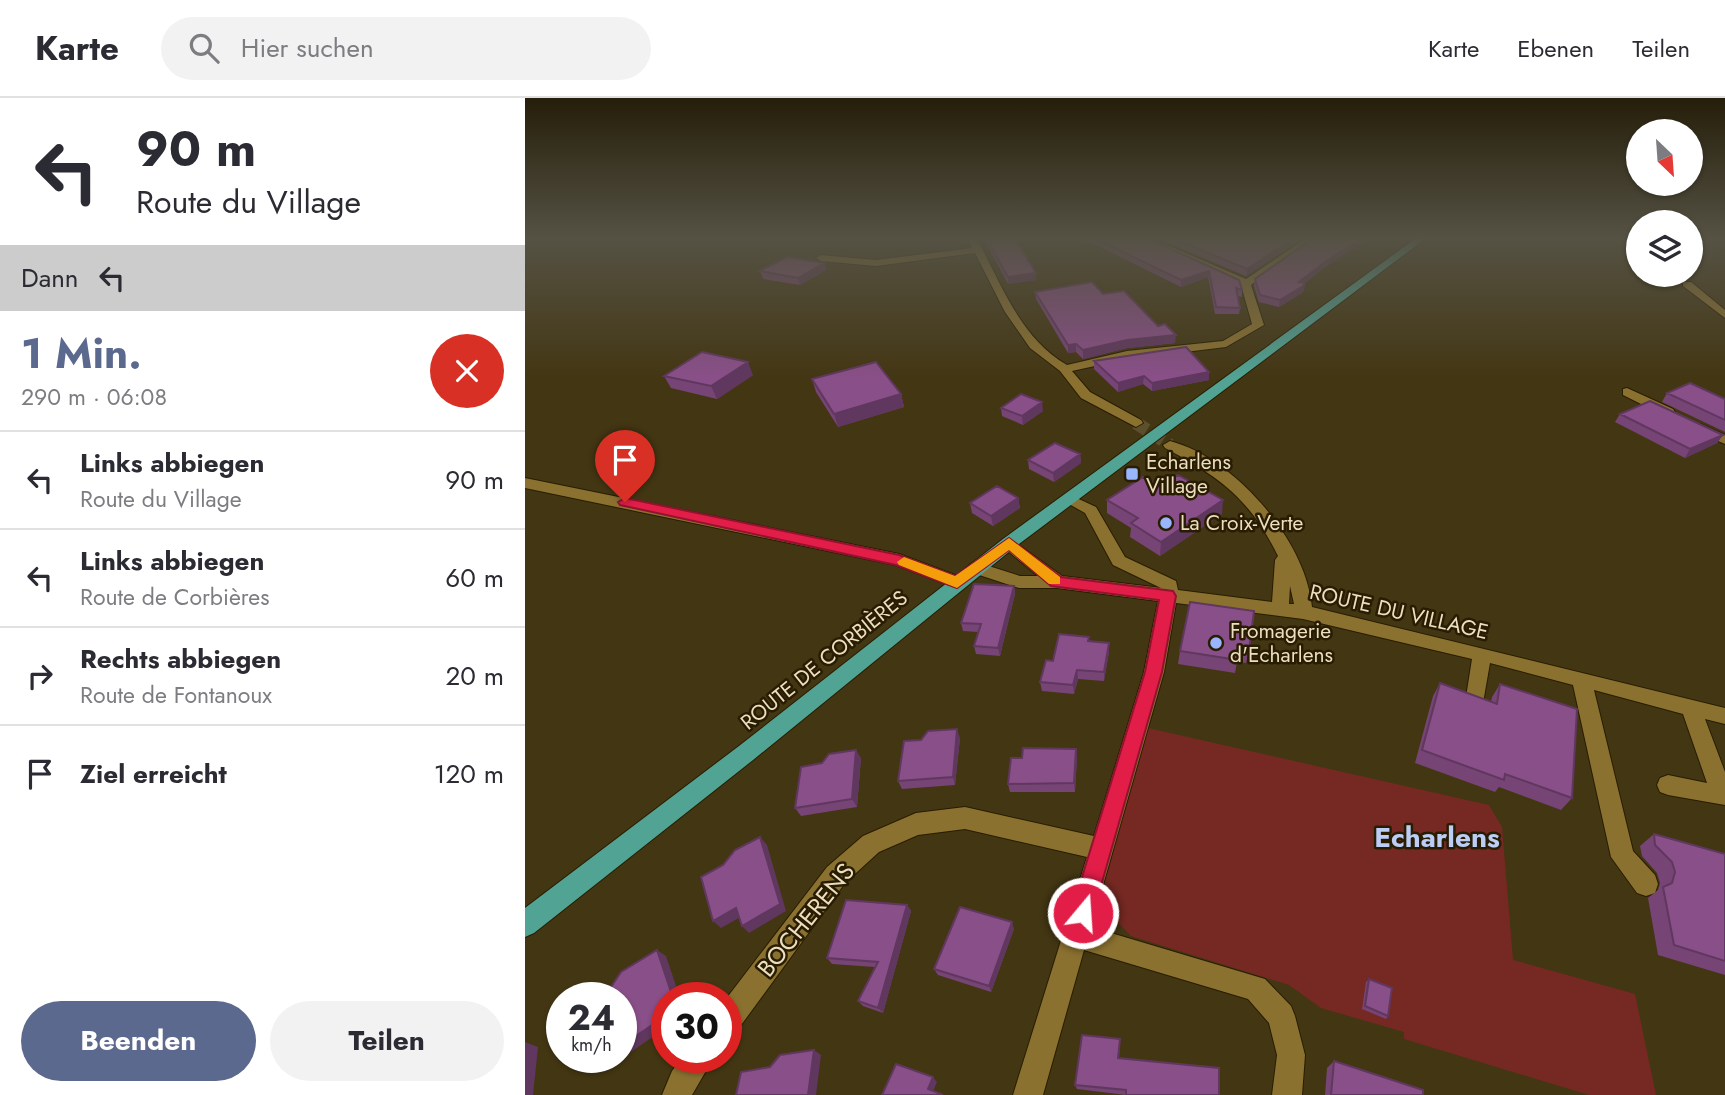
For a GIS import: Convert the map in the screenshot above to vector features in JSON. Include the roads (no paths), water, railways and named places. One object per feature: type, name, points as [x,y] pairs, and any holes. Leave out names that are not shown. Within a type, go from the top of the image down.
[{"type":"main road","name":"ROUTE DE CORBIÈRES","points":[[525,924],[746,753],[1009,542],[1356,286]]},
{"type":"street","points":[[997,286],[1008,307],[1033,343],[1053,364],[1065,369],[1127,355],[1226,344],[1243,337],[1258,325],[1246,286]]},
{"type":"street","points":[[1691,287],[1725,315]]},
{"type":"street","points":[[1065,369],[1068,379],[1085,395],[1136,423]]},
{"type":"street","points":[[1627,393],[1725,440]]},
{"type":"street","points":[[1170,445],[1214,469],[1246,493],[1272,525],[1298,583],[1304,612]]},
{"type":"street","points":[[525,484],[598,496],[899,560],[957,582]]},
{"type":"street","points":[[1028,1095],[1154,672],[1170,585],[1119,561],[1091,510],[1068,499]]},
{"type":"street","points":[[1009,542],[1057,582]]},
{"type":"street","points":[[1280,608],[1284,588],[1282,548]]},
{"type":"street","name":"ROUTE DU VILLAGE","points":[[977,568],[1019,582],[1057,582],[1304,612],[1725,716]]},
{"type":"street","points":[[1476,697],[1482,654]]},
{"type":"street","points":[[1581,679],[1623,857],[1646,884]]},
{"type":"street","points":[[1668,785],[1723,796],[1691,708]]},
{"type":"street","name":"BOCHERENS","points":[[742,1001],[836,875],[870,844],[916,824],[965,818],[1103,849]]},
{"type":"street","points":[[1076,935],[1256,988],[1281,1016],[1291,1055],[1287,1095]]},
{"type":"street","points":[[677,1095],[688,1073]]},
{"type":"tunnel","points":[[1136,423],[1170,445]]},
{"type":"place","name":"Echarlens Village","points":[[1132,474]]},
{"type":"place","name":"La Croix-Verte","points":[[1166,523]]},
{"type":"place","name":"Fromagerie d'Echarlens","points":[[1216,643]]},
{"type":"district","name":"Echarlens","points":[[1437,837]]}]
